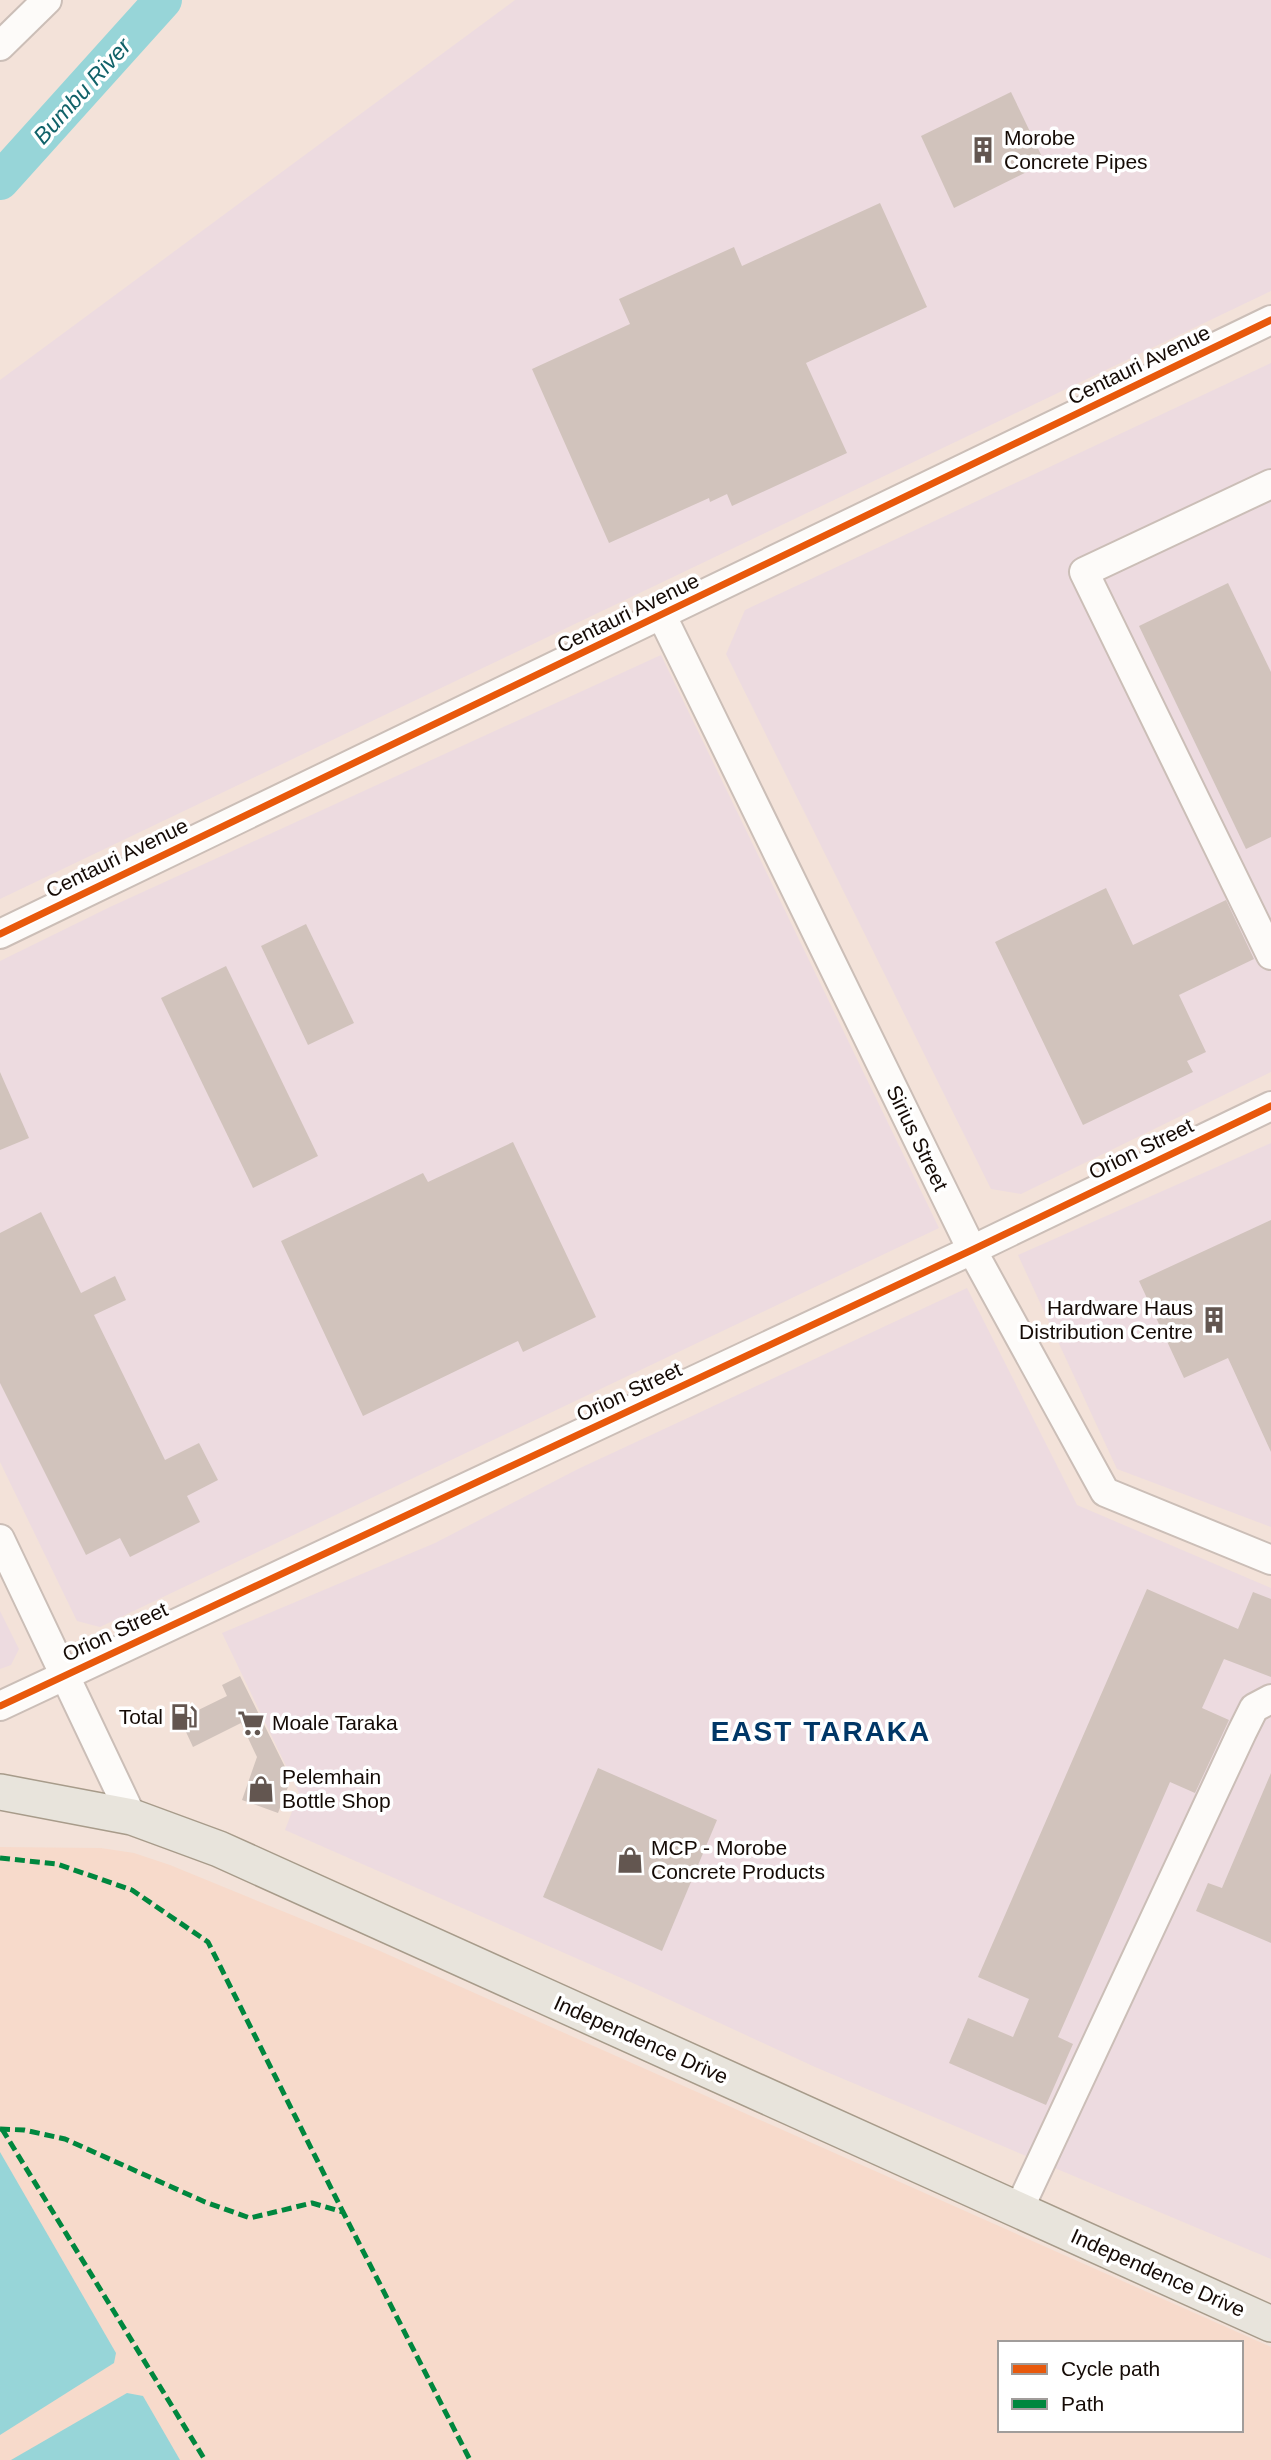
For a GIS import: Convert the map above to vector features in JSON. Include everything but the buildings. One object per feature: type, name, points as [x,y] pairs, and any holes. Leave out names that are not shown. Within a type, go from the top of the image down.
[{"type":"main road","name":"Independence Drive","points":[[0,1792],[132,1818],[219,1849],[1271,2324]]},
{"type":"street","points":[[0,46],[47,0]]},
{"type":"street","name":"Centauri Avenue","points":[[0,934],[1271,320]]},
{"type":"street","points":[[1271,484],[1084,572],[1271,955]]},
{"type":"street","name":"Sirius Street","points":[[662,616],[972,1250],[1105,1492],[1271,1560]]},
{"type":"street","name":"Orion Street","points":[[0,1706],[972,1250],[1271,1106]]},
{"type":"street","points":[[0,1539],[132,1818]]},
{"type":"street","points":[[1018,2211],[1242,1732],[1254,1708],[1271,1699]]},
{"type":"shaded area","points":[[515,0],[1271,0],[1271,291],[0,899],[0,380]]},
{"type":"shaded area","points":[[1271,363],[1271,1072],[1021,1194],[991,1189],[726,654],[745,610]]},
{"type":"shaded area","points":[[661,655],[939,1228],[100,1627],[77,1621],[0,1462],[0,961],[110,907]]},
{"type":"shaded area","points":[[1271,1143],[1271,1527],[1117,1469],[1018,1255]]},
{"type":"shaded area","points":[[967,1288],[1077,1505],[1271,1588],[1271,2259],[815,2067],[644,1988],[285,1830],[299,1793],[222,1633],[435,1543],[578,1469]]},
{"type":"shaded area","points":[[0,1611],[19,1649],[11,1665],[0,1669]]},
{"type":"shaded area","points":[[0,1847],[101,1848],[134,1853],[170,1865],[380,1951],[1271,2347],[1271,2460],[0,2460]]},
{"type":"water","points":[[0,2152],[116,2353],[114,2363],[0,2435]]},
{"type":"water","points":[[127,2393],[143,2396],[180,2460],[11,2460]]},
{"type":"waterway","name":"Bumbu River","points":[[0,181],[163,0]]},
{"type":"marked path","points":[[0,1858],[57,1864],[132,1890],[208,1942],[343,2212]]},
{"type":"marked path","points":[[0,2129],[24,2130],[65,2139],[205,2202],[250,2218],[312,2203],[343,2212],[470,2460]]},
{"type":"marked path","points":[[2,2129],[205,2460]]},
{"type":"cycle path","points":[[0,934],[1271,320]]},
{"type":"cycle path","points":[[0,1706],[972,1250],[1271,1106]]},
{"type":"place","name":"Morobe Concrete Pipes","points":[[983,150]]},
{"type":"place","name":"Hardware Haus Distribution Centre","points":[[1214,1320]]},
{"type":"place","name":"Total","points":[[184,1717]]},
{"type":"place","name":"Moale Taraka","points":[[251,1723]]},
{"type":"place","name":"Pelemhain Bottle Shop","points":[[261,1789]]},
{"type":"place","name":"MCP - Morobe Concrete Products","points":[[630,1860]]},
{"type":"district","name":"EAST TARAKA","points":[[821,1731]]}]
